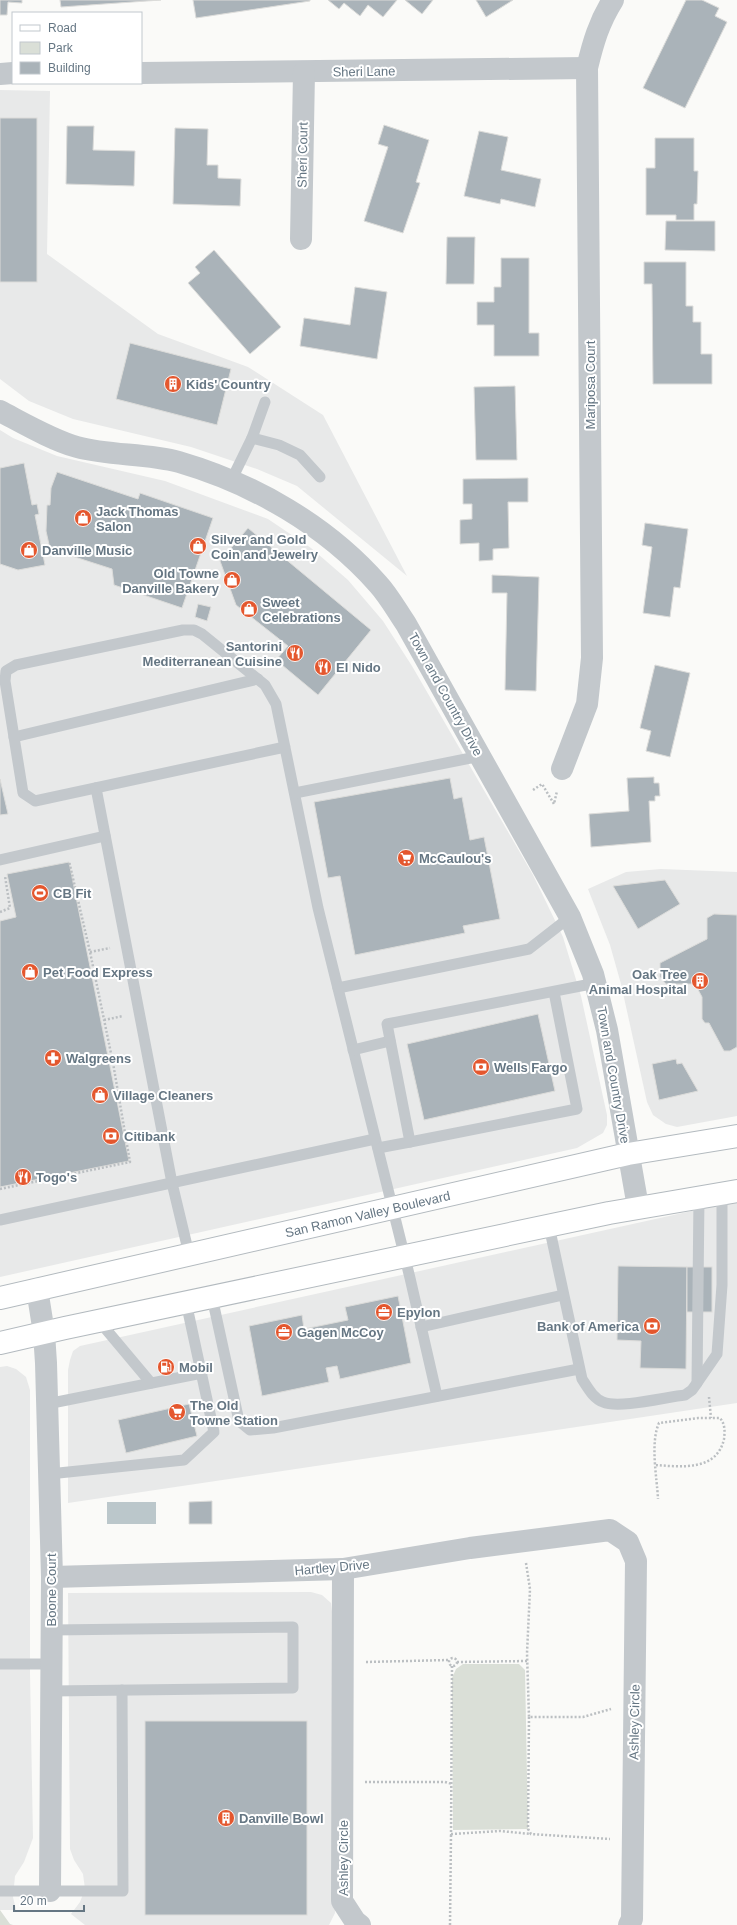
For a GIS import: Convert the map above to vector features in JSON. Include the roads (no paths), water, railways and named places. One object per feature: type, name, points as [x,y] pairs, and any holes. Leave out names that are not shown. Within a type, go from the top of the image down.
[{"type":"main road","name":"San Ramon Valley Boulevard","points":[[0,1298],[628,1154],[737,1136]]},
{"type":"main road","points":[[0,1343],[186,1302],[638,1207],[729,1192]]},
{"type":"street","name":"Mariposa Court","points":[[562,769],[587,704],[592,658],[587,68],[595,34],[604,13],[612,0]]},
{"type":"street","name":"Sheri Lane","points":[[142,73],[587,68]]},
{"type":"street","name":"Sheri Court","points":[[301,239],[304,72]]},
{"type":"street","points":[[0,74],[12,73]]},
{"type":"street","name":"Town and Country Drive","points":[[3,416],[77,447],[178,462],[250,488],[281,505],[321,532],[351,557],[379,585],[406,624],[570,916],[596,984],[607,1030],[638,1207]]},
{"type":"street","name":"Boone Court","points":[[38,1289],[44,1333],[52,1578],[50,1891]]},
{"type":"street","name":"Hartley Drive","points":[[52,1578],[343,1569],[470,1548],[610,1530]]},
{"type":"street","name":"Ashley Circle","points":[[610,1530],[628,1542],[636,1561],[632,1918],[629,1925]]},
{"type":"street","name":"Ashley Circle","points":[[343,1569],[342,1902],[355,1921],[360,1925]]},
{"type":"lane","points":[[231,481],[252,438],[264,402]]},
{"type":"lane","points":[[252,438],[279,445],[300,455],[320,477]]},
{"type":"lane","points":[[285,747],[35,801],[23,792],[5,681],[6,671],[16,665],[183,630],[194,630],[202,634],[265,685],[276,704],[295,793],[318,908],[437,1396]]},
{"type":"lane","points":[[14,737],[258,679]]},
{"type":"lane","points":[[295,793],[481,756]]},
{"type":"lane","points":[[96,788],[172,1183],[189,1254]]},
{"type":"lane","points":[[0,860],[105,836]]},
{"type":"lane","points":[[338,988],[529,949],[570,916]]},
{"type":"lane","points":[[410,1142],[387,1024],[596,984]]},
{"type":"lane","points":[[0,1220],[172,1183],[376,1144],[410,1142],[577,1109],[554,992]]},
{"type":"lane","points":[[353,1050],[390,1041]]},
{"type":"lane","points":[[549,1226],[582,1379],[593,1396],[603,1402],[617,1404],[685,1395],[692,1390],[717,1354],[729,1192]]},
{"type":"lane","points":[[697,1383],[700,1197]]},
{"type":"lane","points":[[421,1327],[563,1295]]},
{"type":"lane","points":[[212,1297],[240,1421],[250,1430],[274,1428],[580,1369]]},
{"type":"lane","points":[[49,1474],[184,1460],[214,1432],[186,1302]]},
{"type":"lane","points":[[99,1321],[151,1383]]},
{"type":"lane","points":[[47,1404],[202,1373]]},
{"type":"lane","points":[[51,1691],[293,1688],[293,1627],[52,1630]]},
{"type":"lane","points":[[0,1664],[52,1664]]},
{"type":"lane","points":[[0,1891],[123,1891],[122,1690]]},
{"type":"place","name":"Kids' Country","points":[[173,384]]},
{"type":"place","name":"Jack Thomas Salon","points":[[83,518]]},
{"type":"place","name":"Silver and Gold Coin and Jewelry","points":[[198,546]]},
{"type":"place","name":"Danville Music","points":[[29,550]]},
{"type":"place","name":"Old Towne Danville Bakery","points":[[232,580]]},
{"type":"place","name":"Sweet Celebrations","points":[[249,609]]},
{"type":"place","name":"Santorini Mediterranean Cuisine","points":[[295,653]]},
{"type":"place","name":"El Nido","points":[[323,667]]},
{"type":"place","name":"McCaulou's","points":[[406,858]]},
{"type":"place","name":"CB Fit","points":[[40,893]]},
{"type":"place","name":"Pet Food Express","points":[[30,972]]},
{"type":"place","name":"Oak Tree Animal Hospital","points":[[700,981]]},
{"type":"place","name":"Walgreens","points":[[53,1058]]},
{"type":"place","name":"Wells Fargo","points":[[481,1067]]},
{"type":"place","name":"Village Cleaners","points":[[100,1095]]},
{"type":"place","name":"Citibank","points":[[111,1136]]},
{"type":"place","name":"Togo's","points":[[23,1177]]},
{"type":"place","name":"Epylon","points":[[384,1312]]},
{"type":"place","name":"Bank of America","points":[[652,1326]]},
{"type":"place","name":"Gagen McCoy","points":[[284,1332]]},
{"type":"place","name":"Mobil","points":[[166,1367]]},
{"type":"place","name":"The Old Towne Station","points":[[177,1412]]},
{"type":"place","name":"Danville Bowl","points":[[226,1818]]}]
